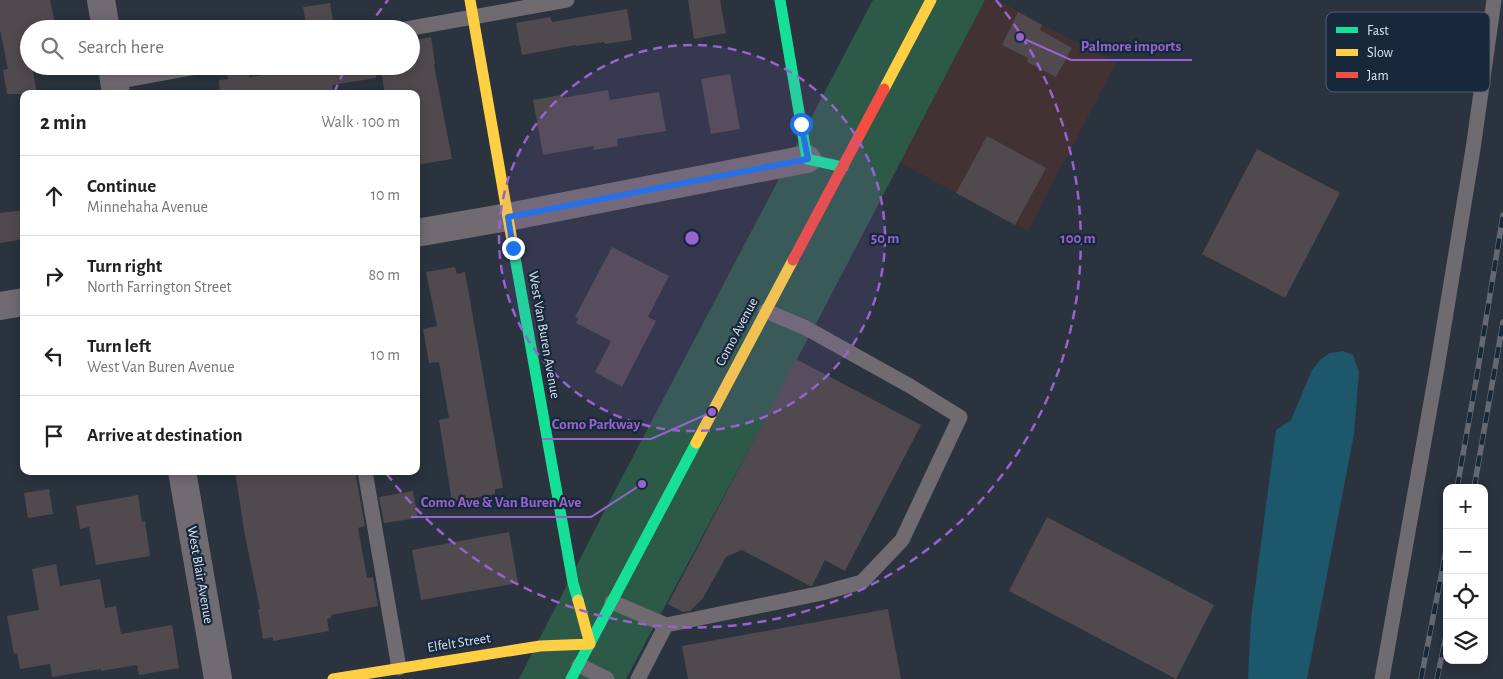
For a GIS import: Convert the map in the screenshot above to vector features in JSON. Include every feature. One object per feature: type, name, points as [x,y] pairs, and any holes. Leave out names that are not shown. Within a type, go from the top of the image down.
[{"type":"main road","name":"West Van Buren Avenue","points":[[470,0],[573,583],[590,644]]},
{"type":"main road","points":[[780,0],[808,159],[843,167]]},
{"type":"main road","name":"Como Avenue","points":[[571,679],[931,0]]},
{"type":"main road","name":"Elfelt Street","points":[[333,679],[540,646],[590,644]]},
{"type":"street","points":[[101,0],[104,20]]},
{"type":"street","points":[[420,232],[808,159]]},
{"type":"street","points":[[0,306],[20,303]]},
{"type":"street","name":"West Blair Avenue","points":[[183,475],[218,679]]},
{"type":"lane","points":[[420,26],[567,0]]},
{"type":"lane","points":[[1490,28],[1494,0]]},
{"type":"lane","points":[[114,81],[149,75]]},
{"type":"lane","points":[[1382,679],[1467,187],[1481,92]]},
{"type":"lane","points":[[612,602],[666,625],[822,593],[862,582],[902,540],[960,418],[910,386],[806,328],[766,311]]},
{"type":"lane","points":[[366,475],[399,668]]},
{"type":"lane","points":[[638,679],[666,625]]},
{"type":"lane","points":[[579,666],[607,679]]},
{"type":"shaded area","points":[[985,0],[997,0],[1116,63],[1028,231],[900,163]]},
{"type":"green space","points":[[873,0],[985,0],[819,318],[626,679],[519,679],[607,506]]},
{"type":"water","points":[[1343,351],[1353,355],[1359,372],[1354,434],[1307,679],[1248,679],[1251,618],[1276,430],[1291,420],[1312,370],[1321,359],[1330,353]]},
{"type":"building","points":[[0,0],[50,0],[54,20],[20,20],[20,75],[34,75],[36,90],[20,90],[20,94],[7,94],[3,70],[8,69],[0,30]]},
{"type":"building","points":[[688,0],[720,0],[726,33],[694,39]]},
{"type":"building","points":[[330,3],[333,20],[305,20],[303,7]]},
{"type":"building","points":[[627,9],[632,40],[605,44],[604,42],[576,45],[522,55],[516,23],[550,17],[552,22]]},
{"type":"building","points":[[1018,12],[1042,25],[1040,30],[1072,48],[1056,77],[1027,62],[1028,58],[1002,45]]},
{"type":"building","points":[[431,37],[434,65],[452,159],[420,164],[420,90],[384,90],[382,75],[420,75],[420,39]]},
{"type":"building","points":[[730,74],[740,129],[711,134],[701,79]]},
{"type":"building","points":[[227,75],[249,75],[249,77],[264,75],[376,75],[376,78],[332,85],[333,90],[220,90],[219,80],[228,79]]},
{"type":"building","points":[[608,90],[610,100],[659,92],[666,131],[617,139],[618,146],[594,150],[593,146],[543,155],[533,100],[562,95],[562,98]]},
{"type":"building","points":[[987,136],[1046,168],[1015,225],[956,193]]},
{"type":"building","points":[[1257,149],[1340,193],[1285,298],[1202,254]]},
{"type":"building","points":[[20,210],[20,240],[0,243],[0,213]]},
{"type":"building","points":[[612,247],[669,276],[648,317],[656,321],[622,387],[595,372],[611,341],[576,323],[579,318],[575,317]]},
{"type":"building","points":[[455,267],[457,274],[465,272],[503,488],[495,489],[495,494],[452,502],[439,420],[449,418],[439,362],[429,363],[423,329],[437,326],[426,272]]},
{"type":"building","points":[[796,359],[921,425],[845,571],[825,560],[812,586],[810,586],[742,550],[726,557],[703,598],[690,611],[683,612],[668,604]]},
{"type":"building","points":[[236,475],[356,475],[365,526],[358,528],[367,578],[373,577],[378,606],[331,615],[331,618],[327,619],[329,631],[273,641],[273,637],[263,639],[258,609],[260,609],[245,536]]},
{"type":"building","points":[[49,489],[53,514],[28,518],[24,493]]},
{"type":"building","points":[[413,491],[418,518],[384,523],[379,497]]},
{"type":"building","points":[[138,495],[142,522],[145,521],[150,556],[96,565],[89,527],[80,529],[76,506]]},
{"type":"building","points":[[1047,517],[1214,605],[1176,679],[1009,591]]},
{"type":"building","points":[[509,532],[518,583],[421,600],[412,550]]},
{"type":"building","points":[[56,564],[60,586],[100,579],[105,608],[116,606],[121,634],[172,625],[179,668],[139,675],[137,665],[52,677],[50,664],[20,669],[17,653],[14,654],[7,616],[39,610],[32,569]]},
{"type":"building","points":[[888,609],[901,679],[688,679],[682,646]]},
{"type":"railway","points":[[1458,484],[1503,215]]},
{"type":"railway","points":[[1475,484],[1503,322]]},
{"type":"railway","points":[[1421,679],[1443,566]]},
{"type":"railway","points":[[1437,679],[1443,650]]},
{"type":"traffic: fast","points":[[780,0],[807,159],[843,167]]},
{"type":"traffic: fast","points":[[514,252],[573,583],[578,600]]},
{"type":"traffic: fast","points":[[571,679],[696,443]]},
{"type":"traffic: slow","points":[[470,0],[514,252]]},
{"type":"traffic: slow","points":[[884,89],[931,0]]},
{"type":"traffic: slow","points":[[696,443],[793,260]]},
{"type":"traffic: slow","points":[[333,679],[540,646],[590,644],[578,600]]},
{"type":"traffic: jam","points":[[793,260],[884,89]]},
{"type":"place","name":"Palmore imports","points":[[1020,37]]},
{"type":"place","name":"Como Parkway","points":[[712,412]]},
{"type":"place","name":"Como Ave & Van Buren Ave","points":[[642,484]]},
{"type":"route","points":[[513,248],[508,217],[808,159],[801,124]]}]
